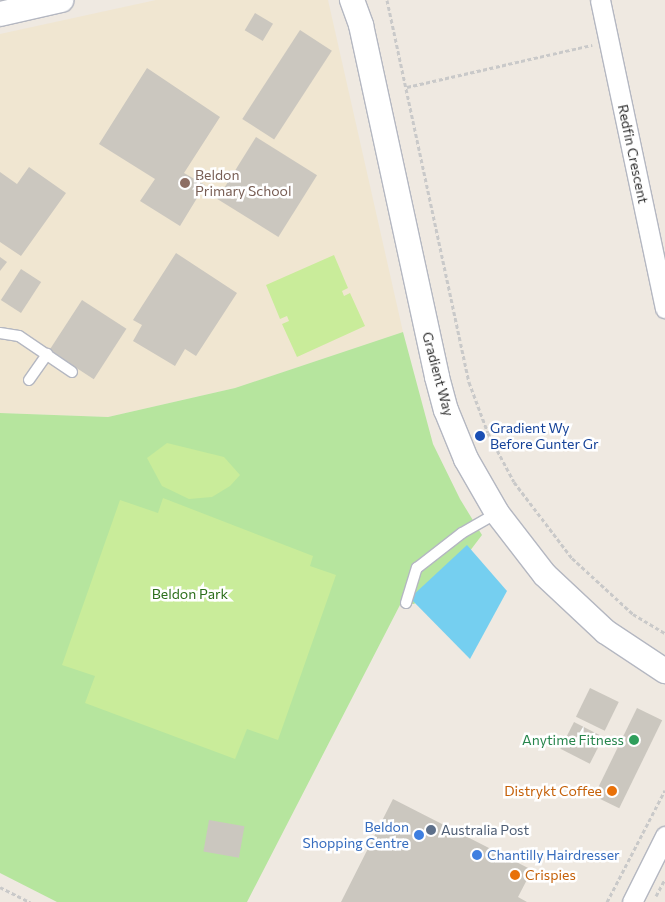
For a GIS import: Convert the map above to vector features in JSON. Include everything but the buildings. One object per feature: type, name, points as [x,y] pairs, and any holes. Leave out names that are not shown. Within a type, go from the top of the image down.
[{"type":"street","points":[[0,14],[61,0]]},
{"type":"street","name":"Gradient Way","points":[[352,0],[361,25],[446,410],[466,459],[497,513],[522,548],[566,597],[628,648],[665,671]]},
{"type":"street","name":"Gradient Way","points":[[366,0],[447,361],[474,440],[508,502],[552,562],[613,620],[665,656]]},
{"type":"street","name":"Redfin Crescent","points":[[600,0],[665,308]]},
{"type":"street","points":[[632,902],[665,836]]},
{"type":"lane","points":[[0,334],[19,336],[72,372]]},
{"type":"lane","points":[[29,380],[47,354]]},
{"type":"lane","points":[[406,603],[417,568],[462,534],[497,513]]},
{"type":"path","points":[[387,0],[469,382],[488,433],[514,482],[572,558],[632,614],[665,633]]},
{"type":"path","points":[[407,87],[609,42]]},
{"type":"path","points":[[607,902],[665,790]]},
{"type":"path","points":[[653,902],[665,879]]},
{"type":"path","points":[[0,886],[30,902]]},
{"type":"shaded area","name":"Beldon Primary School","points":[[156,0],[328,0],[403,332],[235,388],[108,417],[0,413],[0,34]]},
{"type":"green space","points":[[334,255],[348,288],[342,291],[344,296],[350,293],[365,326],[297,357],[282,324],[289,321],[287,316],[280,319],[266,285]]},
{"type":"green space","name":"Beldon Park","points":[[403,332],[433,444],[460,499],[482,535],[460,564],[414,604],[401,603],[247,902],[57,902],[0,873],[0,413],[108,417],[235,388]]},
{"type":"green space","points":[[167,443],[224,457],[240,475],[230,486],[212,497],[189,499],[162,486],[147,458]]},
{"type":"green space","points":[[163,498],[313,556],[310,566],[336,575],[278,740],[247,729],[235,759],[85,703],[95,676],[62,665],[120,500],[158,513]]},
{"type":"water","points":[[467,545],[507,591],[470,659],[410,598]]},
{"type":"place","name":"Beldon Primary School","points":[[185,183]]},
{"type":"place","name":"Gradient Wy Before Gunter Gr","points":[[480,436]]},
{"type":"place","name":"Anytime Fitness","points":[[634,740]]},
{"type":"place","name":"Distrykt Coffee","points":[[612,791]]},
{"type":"place","name":"Australia Post","points":[[431,830]]},
{"type":"place","name":"Beldon Shopping Centre","points":[[419,835]]},
{"type":"place","name":"Chantilly Hairdresser","points":[[477,855]]},
{"type":"place","name":"Crispies","points":[[515,875]]}]
